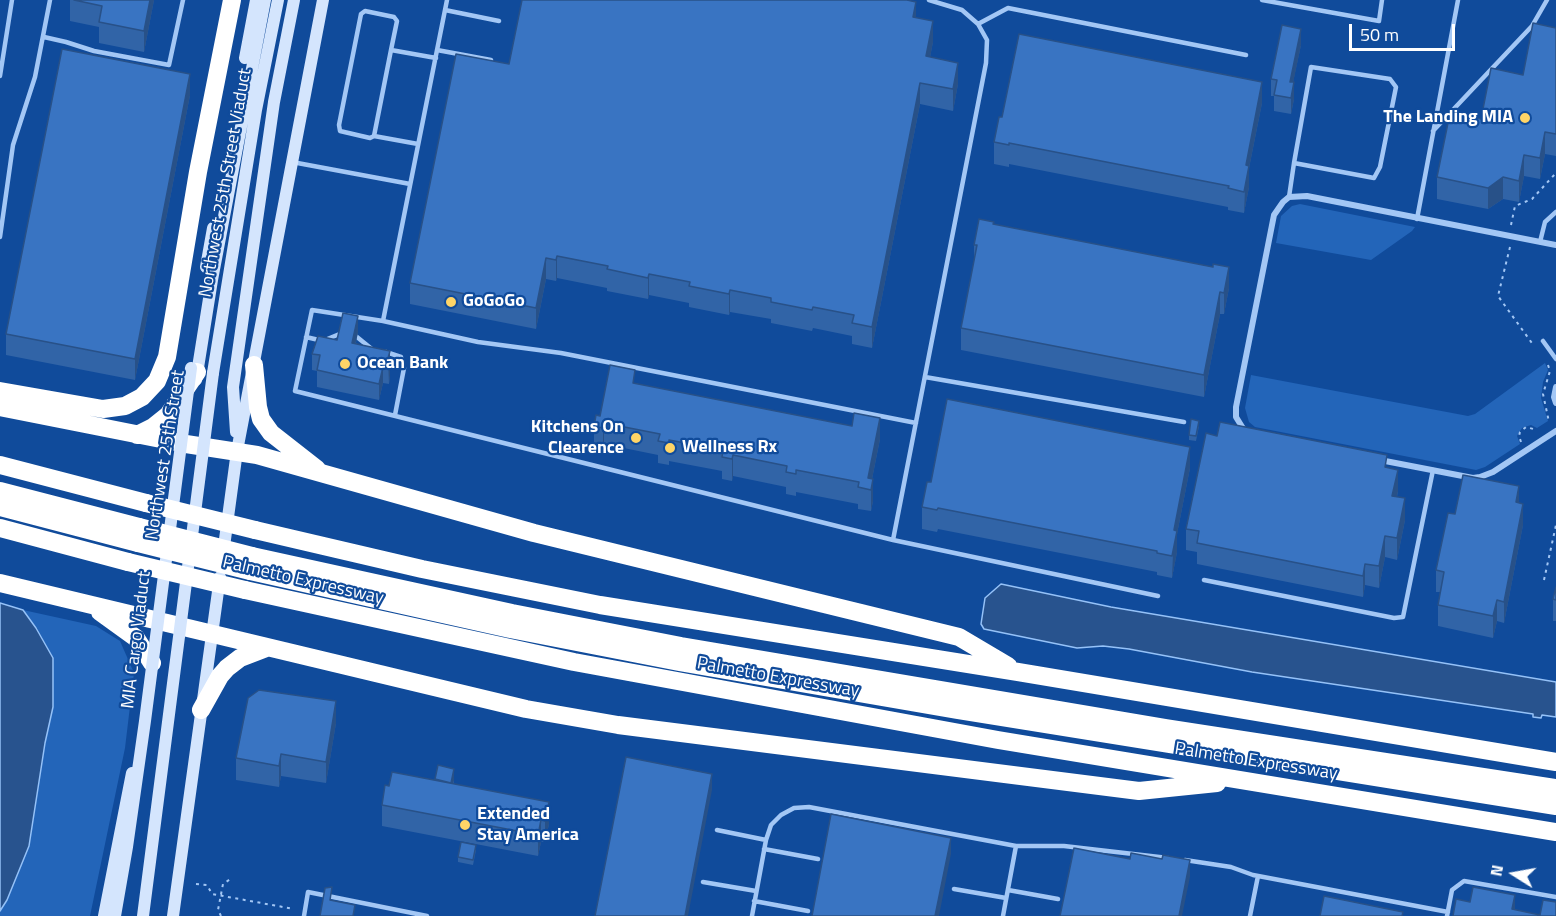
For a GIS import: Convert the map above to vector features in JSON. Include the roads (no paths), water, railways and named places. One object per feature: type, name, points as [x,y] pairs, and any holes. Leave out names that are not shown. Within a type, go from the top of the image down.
[{"type":"highway","points":[[0,391],[103,409],[125,406],[142,398],[158,381],[167,357],[198,172],[232,0]]},
{"type":"highway","points":[[254,365],[261,419],[271,433],[323,474]]},
{"type":"highway","points":[[136,435],[153,427],[168,415],[200,371]]},
{"type":"highway","points":[[0,407],[136,435],[237,451],[534,533],[959,637],[1018,672]]},
{"type":"highway","points":[[0,465],[255,530],[422,569],[600,605],[1556,762]]},
{"type":"highway","points":[[0,491],[139,535]]},
{"type":"highway","points":[[0,507],[139,535],[510,629],[691,664],[957,710],[1556,806]]},
{"type":"highway","name":"Palmetto Expressway","points":[[0,528],[244,590],[574,662],[987,738],[1556,832]]},
{"type":"highway","points":[[251,563],[692,648],[1166,728],[1556,788]]},
{"type":"highway","points":[[0,583],[526,709],[618,725],[1139,791],[1239,781]]},
{"type":"highway","points":[[91,606],[136,638],[152,663]]},
{"type":"highway","points":[[201,710],[227,668],[240,658],[267,647]]},
{"type":"main road","name":"Northwest 25th Street Viaduct","points":[[200,371],[208,251],[256,0]]},
{"type":"main road","name":"Northwest 25th Street","points":[[104,916],[160,622],[186,444],[200,371],[233,162],[265,0]]},
{"type":"main road","name":"Northwest 25th Street Viaduct","points":[[200,371],[278,0]]},
{"type":"main road","points":[[237,451],[233,387],[274,102],[294,0]]},
{"type":"main road","points":[[173,916],[237,451],[323,0]]},
{"type":"main road","name":"MIA Cargo Viaduct","points":[[117,916],[143,732],[200,371]]},
{"type":"main road","points":[[143,916],[200,371]]},
{"type":"main road","points":[[114,866],[117,916]]},
{"type":"street","points":[[1248,433],[1243,430],[1236,417],[1236,407],[1274,215],[1282,202],[1289,197],[1307,196],[1556,245]]},
{"type":"street","points":[[1556,387],[1556,403]]},
{"type":"street","points":[[1370,458],[1379,463],[1473,478],[1480,477],[1493,472],[1556,430]]},
{"type":"lane","points":[[0,76],[12,0]]},
{"type":"lane","points":[[0,237],[13,145],[35,77],[50,0]]},
{"type":"lane","points":[[44,37],[94,51],[170,65],[183,0]]},
{"type":"lane","points":[[383,321],[447,0]]},
{"type":"lane","points":[[893,540],[986,63],[987,40],[978,24],[962,10],[929,0]]},
{"type":"lane","points":[[1262,0],[1379,21],[1382,0]]},
{"type":"lane","points":[[1301,7],[1302,0]]},
{"type":"lane","points":[[1417,219],[1458,0]]},
{"type":"lane","points":[[1433,132],[1532,27],[1547,0]]},
{"type":"lane","points":[[978,24],[1008,8],[1246,56]]},
{"type":"lane","points":[[445,10],[499,21]]},
{"type":"lane","points":[[374,136],[397,21],[394,17],[365,11],[361,14],[339,125],[340,131],[370,138],[374,136],[418,144]]},
{"type":"lane","points":[[391,50],[436,58]]},
{"type":"lane","points":[[437,50],[491,60]]},
{"type":"lane","points":[[1289,197],[1294,163],[1311,67],[1390,79],[1395,87],[1380,167],[1374,178],[1294,163]]},
{"type":"lane","points":[[292,162],[410,184]]},
{"type":"lane","points":[[0,176],[9,178]]},
{"type":"lane","points":[[1540,242],[1545,222],[1556,212]]},
{"type":"lane","points":[[916,423],[561,353],[478,342],[383,321],[312,310],[295,391],[893,540],[1158,596]]},
{"type":"lane","points":[[324,341],[342,333]]},
{"type":"lane","points":[[306,337],[324,341],[340,340]]},
{"type":"lane","points":[[357,337],[373,350]]},
{"type":"lane","points":[[1543,340],[1556,359]]},
{"type":"lane","points":[[324,341],[331,345]]},
{"type":"lane","points":[[356,343],[401,357],[404,368],[395,415]]},
{"type":"lane","points":[[363,351],[373,350]]},
{"type":"lane","points":[[925,377],[1185,422]]},
{"type":"lane","points":[[1234,426],[1236,417]]},
{"type":"lane","points":[[1204,580],[1394,618],[1403,617],[1433,470]]},
{"type":"lane","points":[[752,916],[764,849],[771,825],[781,815],[794,808],[809,807],[1017,846],[1064,846],[1211,863],[1258,876],[1447,914],[1452,890],[1464,880],[1556,897]]},
{"type":"lane","points":[[717,830],[766,840]]},
{"type":"lane","points":[[1003,916],[1017,846]]},
{"type":"lane","points":[[764,849],[818,860]]},
{"type":"lane","points":[[1250,916],[1258,876]]},
{"type":"lane","points":[[703,882],[756,891]]},
{"type":"lane","points":[[954,889],[1006,898]]},
{"type":"lane","points":[[1008,890],[1058,899]]},
{"type":"lane","points":[[304,916],[308,892],[427,916]]},
{"type":"lane","points":[[754,901],[808,911]]},
{"type":"lane","points":[[384,916],[385,908]]},
{"type":"place","name":"The Landing MIA","points":[[1525,118]]},
{"type":"place","name":"GoGoGo","points":[[451,302]]},
{"type":"place","name":"Ocean Bank","points":[[345,364]]},
{"type":"place","name":"Kitchens On Clearence","points":[[636,438]]},
{"type":"place","name":"Wellness Rx","points":[[670,448]]},
{"type":"place","name":"Extended Stay America","points":[[465,825]]}]
